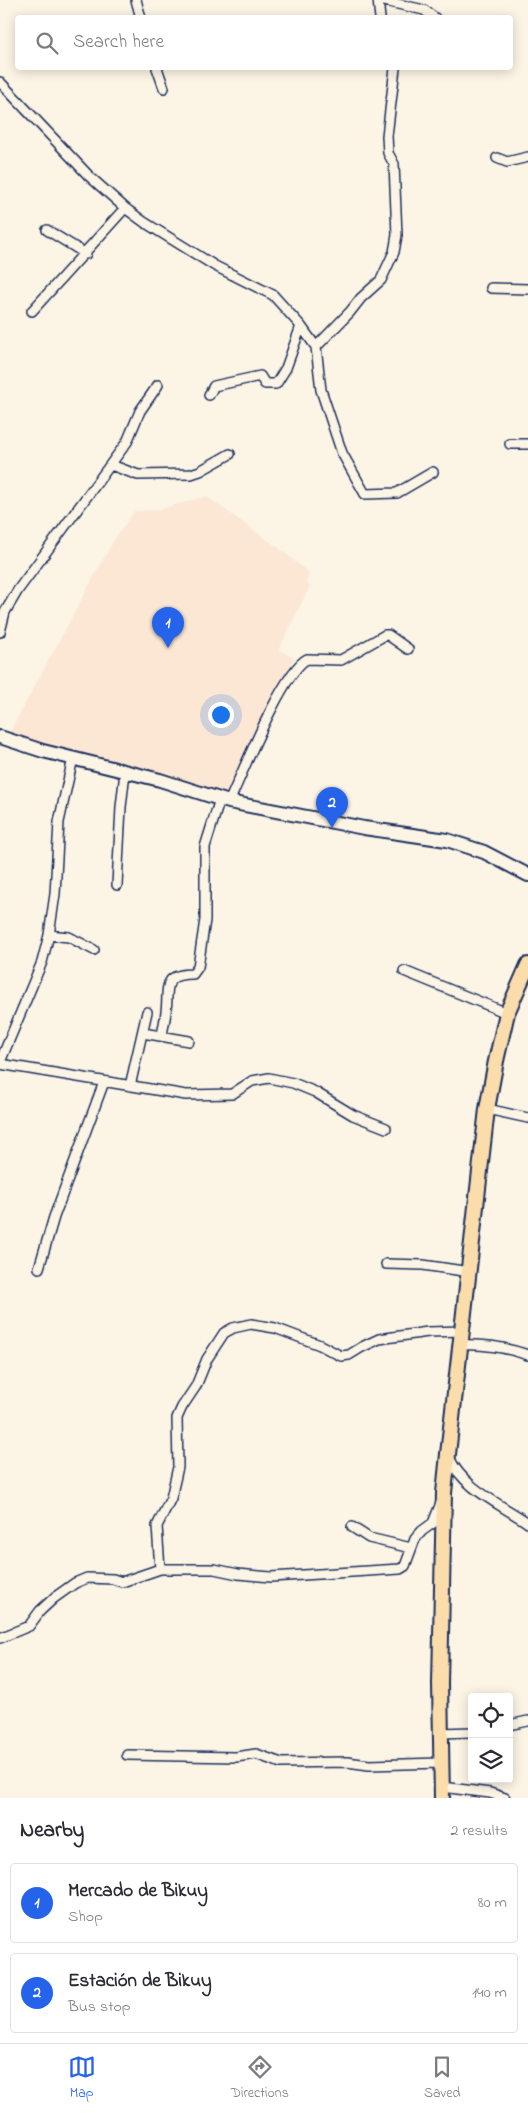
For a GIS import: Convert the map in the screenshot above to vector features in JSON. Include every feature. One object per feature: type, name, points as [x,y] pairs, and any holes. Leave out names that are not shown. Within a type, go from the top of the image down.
[{"type":"main road","points":[[442,1792],[440,1732],[444,1493],[448,1454],[488,1109],[507,1013],[528,965]]},
{"type":"street","points":[[136,0],[140,15]]},
{"type":"street","points":[[380,15],[379,0],[424,10],[431,15]]},
{"type":"street","points":[[158,70],[164,88]]},
{"type":"street","points":[[316,347],[380,280],[394,252],[397,234],[394,164],[388,153],[387,136],[395,70]]},
{"type":"street","points":[[0,82],[89,176],[125,208],[215,266],[273,294],[301,326],[316,347],[321,390],[342,453],[365,494],[397,493],[433,472]]},
{"type":"street","points":[[497,158],[507,162],[528,157]]},
{"type":"street","points":[[32,311],[86,254],[125,208]]},
{"type":"street","points":[[47,230],[86,254]]},
{"type":"street","points":[[491,288],[528,289]]},
{"type":"street","points":[[208,396],[214,386],[260,376],[265,384],[276,384],[286,368],[301,326]]},
{"type":"street","points":[[0,632],[3,611],[111,466],[127,442],[140,411],[158,385]]},
{"type":"street","points":[[510,444],[528,444]]},
{"type":"street","points":[[111,466],[138,475],[191,474],[230,454]]},
{"type":"street","points":[[162,1036],[166,1011],[166,987],[172,978],[181,974],[193,974],[198,967],[205,920],[205,847],[224,800],[287,682],[303,661],[307,659],[341,660],[385,635],[388,635],[408,649]]},
{"type":"street","points":[[0,737],[224,800],[348,825],[447,840],[484,852],[528,875]]},
{"type":"street","points":[[73,758],[59,822],[55,894],[49,935],[42,962],[1,1060],[104,1082],[186,1095],[232,1094],[252,1081],[269,1078],[293,1083],[315,1092],[353,1115],[386,1128]]},
{"type":"street","points":[[117,885],[121,807],[125,772]]},
{"type":"street","points":[[49,935],[68,937],[94,950]]},
{"type":"street","points":[[404,971],[507,1013]]},
{"type":"street","points":[[130,1086],[147,1012]]},
{"type":"street","points":[[143,1034],[189,1041]]},
{"type":"street","points":[[39,1268],[54,1217],[104,1082]]},
{"type":"street","points":[[488,1109],[528,1118]]},
{"type":"street","points":[[386,1264],[423,1265],[470,1272]]},
{"type":"street","points":[[160,1569],[157,1526],[171,1498],[178,1467],[177,1418],[224,1333],[233,1328],[251,1324],[275,1328],[320,1345],[341,1356],[349,1355],[379,1339],[428,1332],[463,1331]]},
{"type":"street","points":[[462,1345],[502,1346],[528,1355]]},
{"type":"street","points":[[448,1454],[453,1465],[478,1490],[528,1523]]},
{"type":"street","points":[[0,1638],[29,1626],[40,1611],[54,1598],[75,1583],[87,1578],[113,1579],[122,1582],[160,1569],[214,1569],[238,1574],[271,1577],[393,1570],[405,1566],[411,1548],[422,1531],[433,1523],[444,1493]]},
{"type":"street","points":[[352,1528],[370,1538],[411,1548]]},
{"type":"street","points":[[513,1724],[528,1720]]},
{"type":"street","points":[[440,1732],[468,1732]]},
{"type":"street","points":[[127,1755],[236,1757],[256,1754],[281,1762],[348,1762],[369,1765],[440,1763]]},
{"type":"street","points":[[442,1792],[490,1793],[505,1798]]},
{"type":"shaded area","points":[[206,496],[279,548],[309,573],[306,583],[310,586],[279,650],[294,658],[228,799],[8,735],[112,543],[134,511],[157,510]]},
{"type":"place","name":"Mercado de Bikuy","points":[[168,648]]},
{"type":"place","name":"Estación de Bikuy","points":[[332,828]]}]
